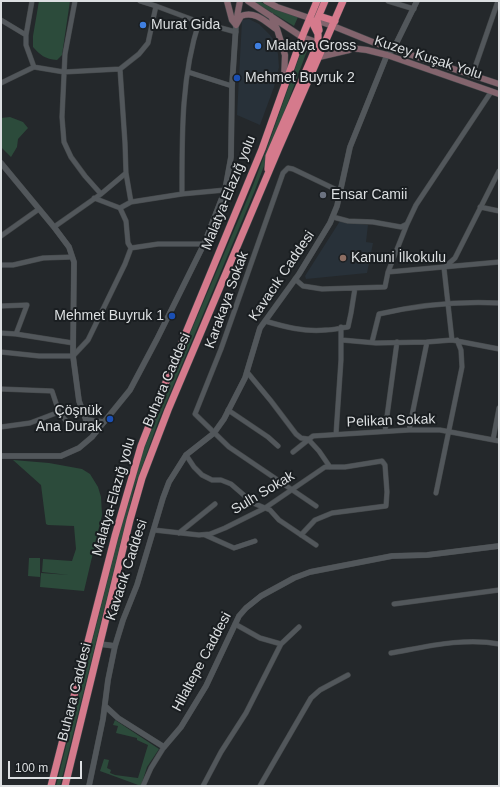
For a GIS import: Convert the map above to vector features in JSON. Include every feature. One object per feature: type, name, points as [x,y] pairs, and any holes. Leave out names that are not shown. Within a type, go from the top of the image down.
[{"type":"highway","name":"Malatya-Elazığ yolu","points":[[50,786],[115,536],[141,446],[175,359],[262,148],[301,40],[316,18],[317,1]]},
{"type":"highway","points":[[267,177],[269,156],[319,46],[316,18],[325,1]]},
{"type":"highway","name":"Buhara Caddesi","points":[[65,786],[130,520],[142,478],[186,366],[319,57],[319,46],[334,23],[343,1]]},
{"type":"highway","points":[[316,18],[334,23]]},
{"type":"highway","points":[[301,40],[319,46]]},
{"type":"main road","points":[[227,1],[236,29]]},
{"type":"main road","points":[[236,29],[240,1]]},
{"type":"main road","points":[[248,1],[271,16],[301,40]]},
{"type":"main road","points":[[266,1],[278,7],[316,18]]},
{"type":"main road","points":[[236,29],[241,16],[248,14],[257,15],[277,29]]},
{"type":"main road","points":[[271,16],[277,29],[285,55],[284,87]]},
{"type":"main road","name":"Kuzey Kuşak Yolu","points":[[334,23],[393,50],[499,84]]},
{"type":"main road","name":"Kuzey Kuşak Yolu","points":[[319,46],[358,49],[387,55],[499,94]]},
{"type":"main road","points":[[319,57],[358,49]]},
{"type":"street","points":[[32,1],[26,35],[26,45],[34,68]]},
{"type":"street","points":[[75,1],[66,45],[62,117],[64,142],[71,157],[101,194]]},
{"type":"street","points":[[1,456],[61,456],[79,448],[92,437],[130,390],[204,244],[225,190],[231,157],[232,86],[236,29],[199,22],[140,1]]},
{"type":"street","points":[[388,1],[414,9]]},
{"type":"street","points":[[393,50],[417,1]]},
{"type":"street","points":[[472,76],[498,1]]},
{"type":"street","points":[[1,83],[34,68],[64,72],[120,69],[139,54],[148,43],[156,6]]},
{"type":"street","points":[[1,20],[26,35]]},
{"type":"street","points":[[182,194],[183,118],[188,72],[194,39],[199,22]]},
{"type":"street","name":"Kavacık Caddesi","points":[[88,786],[105,706],[115,646],[123,620],[134,596],[169,482],[186,455],[214,433],[224,419],[247,372],[259,332],[265,321],[307,262],[333,217],[350,147],[387,55],[393,50]]},
{"type":"street","points":[[120,69],[126,173],[130,202]]},
{"type":"street","points":[[188,72],[232,86]]},
{"type":"street","points":[[295,279],[303,286],[322,289],[385,287],[388,272],[416,205],[492,92]]},
{"type":"street","points":[[1,163],[69,247],[74,262],[73,356],[78,401],[86,420]]},
{"type":"street","name":"Karakaya Sokak","points":[[214,433],[195,414],[221,349],[283,173],[288,168],[293,169],[339,191]]},
{"type":"street","points":[[444,268],[455,258],[499,171]]},
{"type":"street","points":[[54,227],[101,194],[126,173]]},
{"type":"street","points":[[120,208],[130,202],[182,194],[225,190]]},
{"type":"street","points":[[94,198],[120,208],[126,221],[128,243],[131,248]]},
{"type":"street","points":[[480,208],[499,211]]},
{"type":"street","points":[[1,236],[39,209]]},
{"type":"street","points":[[333,217],[348,221],[373,222],[401,227],[407,224]]},
{"type":"street","points":[[131,248],[158,244],[204,244]]},
{"type":"street","points":[[1,352],[39,356],[73,356],[88,340],[125,264],[131,248]]},
{"type":"street","points":[[1,265],[13,265],[43,258],[72,257]]},
{"type":"street","points":[[388,272],[499,262]]},
{"type":"street","points":[[436,493],[462,367],[461,350],[454,340],[444,268]]},
{"type":"street","points":[[265,321],[291,328],[307,330],[328,330],[348,327],[355,288]]},
{"type":"street","points":[[372,342],[379,314],[405,308],[448,304],[472,302],[499,303]]},
{"type":"street","points":[[1,306],[27,305],[16,334]]},
{"type":"street","points":[[336,434],[342,340],[341,328]]},
{"type":"street","points":[[1,332],[73,343]]},
{"type":"street","points":[[342,340],[372,342],[427,342],[454,340],[499,349]]},
{"type":"street","points":[[385,431],[397,342]]},
{"type":"street","points":[[409,430],[427,342]]},
{"type":"street","points":[[247,372],[296,434],[300,438],[308,439],[319,451],[330,467]]},
{"type":"street","points":[[1,389],[52,391],[59,412],[66,422],[75,426],[84,425],[86,420]]},
{"type":"street","points":[[493,440],[499,408]]},
{"type":"street","points":[[228,410],[268,437],[278,446]]},
{"type":"street","points":[[1,427],[30,423],[59,412]]},
{"type":"street","points":[[86,420],[104,422]]},
{"type":"street","name":"Pelikan Sokak","points":[[308,439],[313,436],[336,434],[429,429],[499,441]]},
{"type":"street","points":[[214,433],[229,447],[316,506]]},
{"type":"street","points":[[293,452],[308,439]]},
{"type":"street","points":[[186,455],[194,467],[202,475],[212,480],[221,480],[231,484],[253,503],[270,510],[279,520],[316,546]]},
{"type":"street","name":"Sulh Sokak","points":[[154,530],[205,535],[226,528],[265,508],[325,467],[345,467],[382,461],[385,465],[387,492],[386,506],[332,513],[315,520],[301,535]]},
{"type":"street","points":[[179,533],[215,504]]},
{"type":"street","points":[[205,535],[234,548],[255,541]]},
{"type":"street","name":"Hilaltepe Caddesi","points":[[164,747],[181,727],[206,686],[235,624],[246,608],[281,585],[302,574],[392,556],[427,555],[499,546]]},
{"type":"street","points":[[394,604],[499,590]]},
{"type":"street","points":[[235,624],[260,638],[280,644]]},
{"type":"street","points":[[203,786],[221,752],[246,713],[280,644],[299,627]]},
{"type":"street","points":[[391,653],[469,641],[486,641],[499,644]]},
{"type":"street","points":[[100,644],[115,646]]},
{"type":"street","points":[[260,786],[311,698],[320,690],[348,675]]},
{"type":"street","points":[[105,706],[118,718],[164,747],[153,764],[143,786]]},
{"type":"shaded area","points":[[249,19],[259,24],[270,35],[275,42],[278,54],[279,67],[274,87],[260,125],[237,115],[242,20]]},
{"type":"shaded area","name":"Kanuni İlkokulu","points":[[340,221],[368,225],[366,242],[373,243],[367,273],[306,279],[305,276]]},
{"type":"green space","points":[[39,1],[70,1],[62,55],[57,60],[49,59],[43,56],[33,47],[33,36]]},
{"type":"green space","points":[[253,1],[259,1],[274,9],[298,17],[294,26]]},
{"type":"green space","points":[[302,49],[307,51],[255,190],[158,422],[134,489],[60,786],[56,786],[119,535],[142,454],[189,336],[252,188]]},
{"type":"green space","points":[[10,117],[23,122],[28,128],[18,139],[17,147],[11,157],[1,147],[1,118]]},
{"type":"green space","points":[[13,460],[49,463],[82,469],[90,474],[98,487],[101,497],[102,515],[84,591],[40,587],[41,573],[69,575],[42,572],[43,559],[72,561],[76,549],[74,526],[46,524],[41,485]]},
{"type":"green space","points":[[29,558],[40,558],[40,577],[28,576]]},
{"type":"green space","points":[[115,720],[159,749],[147,767],[141,786],[100,771],[104,759],[109,760],[107,768],[111,770],[110,773],[138,778],[148,745],[137,740],[137,738],[116,733],[118,726],[113,725]]},
{"type":"place","name":"Murat Gida","points":[[143,25]]},
{"type":"place","name":"Malatya Gross","points":[[258,46]]},
{"type":"place","name":"Mehmet Buyruk 2","points":[[237,78]]},
{"type":"place","name":"Ensar Camii","points":[[323,195]]},
{"type":"place","name":"Kanuni İlkokulu","points":[[343,258]]},
{"type":"place","name":"Mehmet Buyruk 1","points":[[172,316]]},
{"type":"place","name":"Çöşnük Ana Durak","points":[[110,419]]}]
